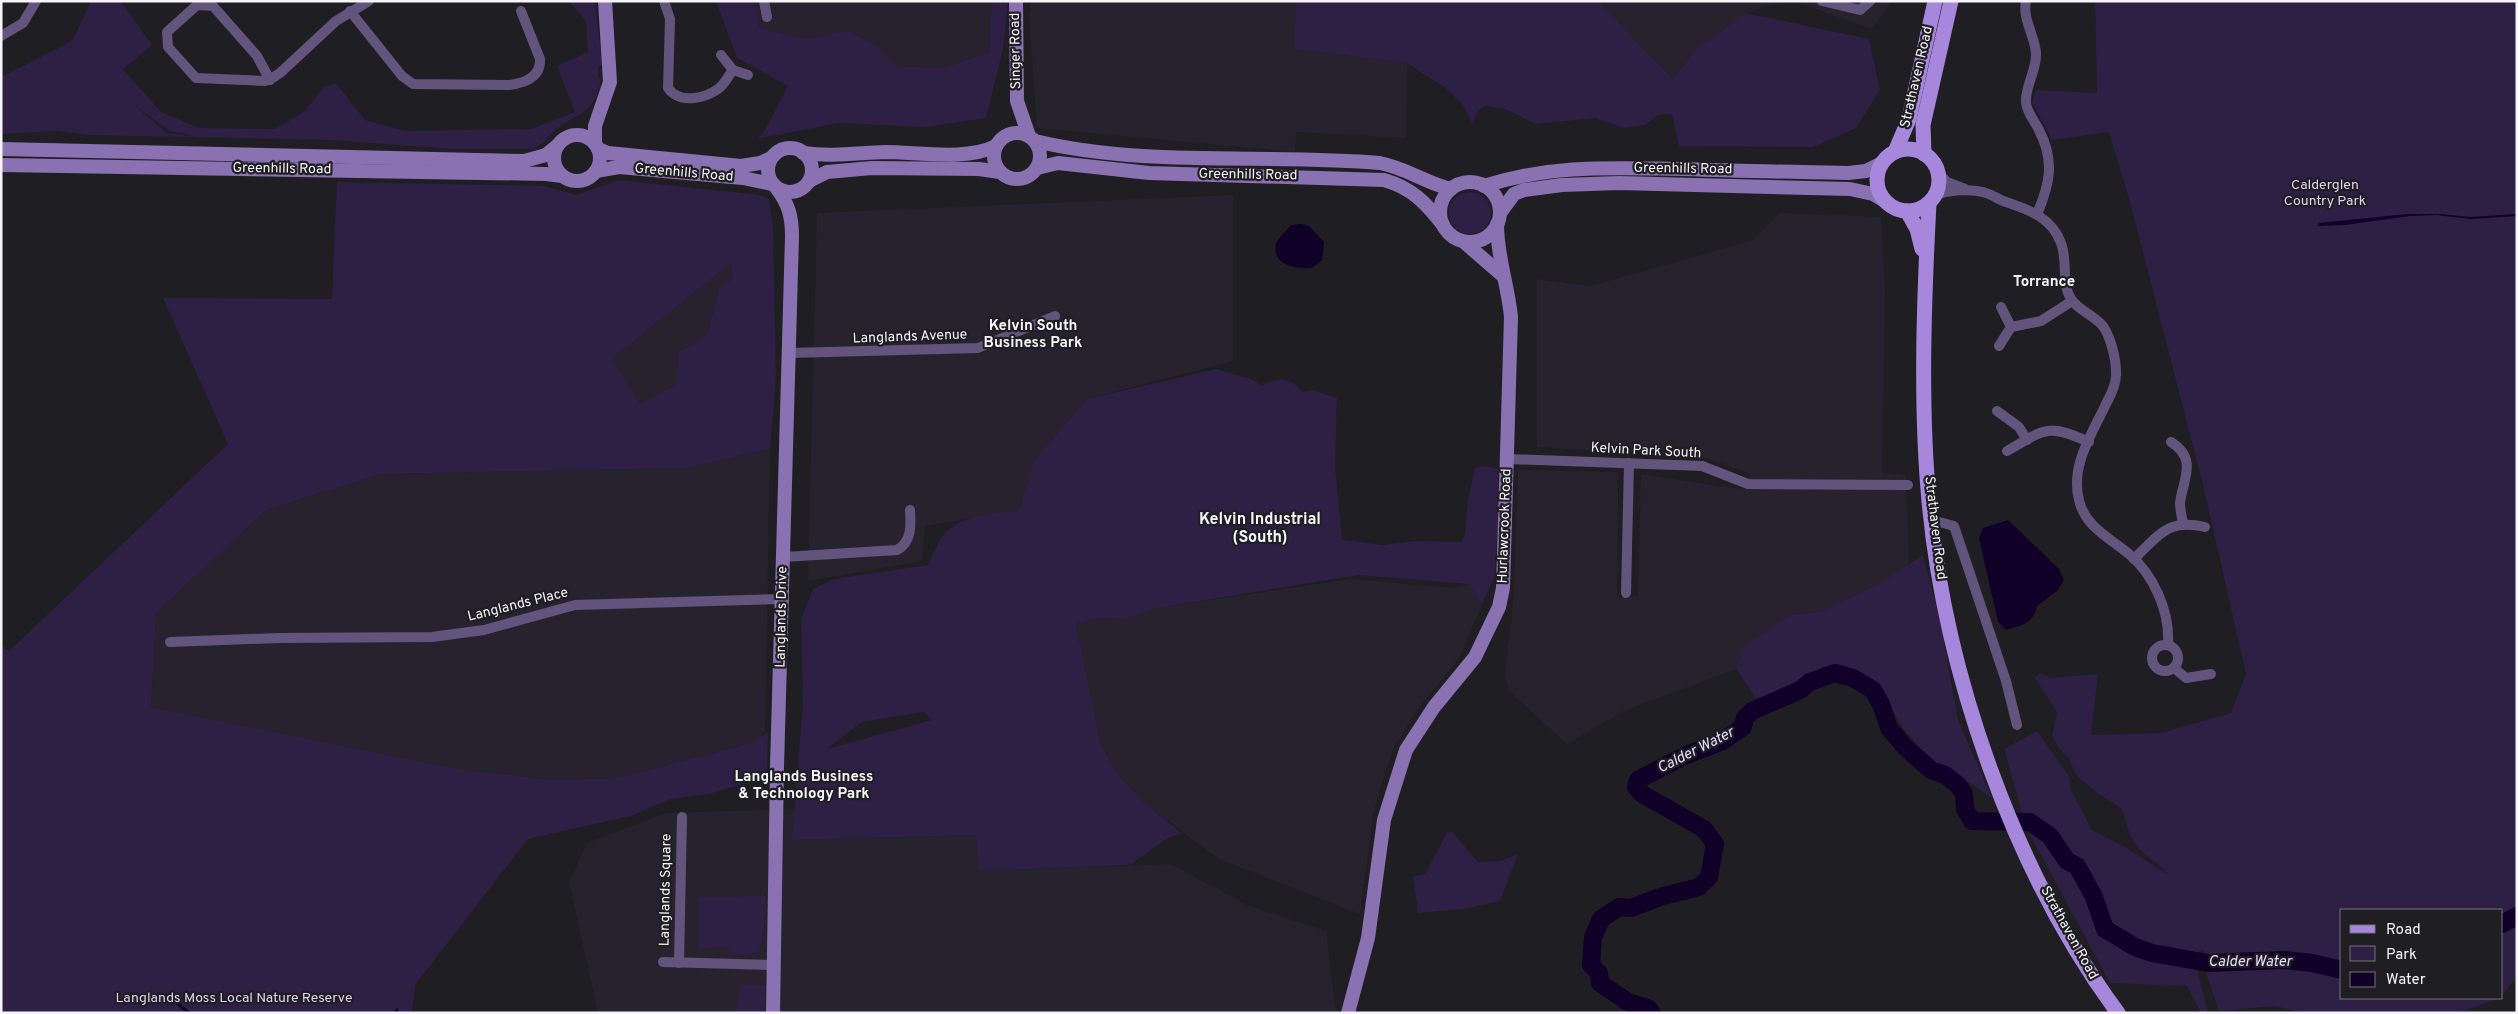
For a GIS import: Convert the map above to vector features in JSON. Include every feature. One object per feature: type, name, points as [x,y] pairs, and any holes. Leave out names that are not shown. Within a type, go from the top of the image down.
[{"type":"main road","name":"Strathaven Road","points":[[1895,152],[1909,119],[1935,1]]},
{"type":"main road","name":"Strathaven Road","points":[[1924,154],[1924,125],[1951,1]]},
{"type":"main road","points":[[1913,150],[1924,154],[1932,161],[1937,171],[1938,188],[1931,199],[1919,209],[1907,211],[1888,204],[1880,195],[1877,184],[1878,173],[1882,163],[1895,152],[1913,150]]},
{"type":"main road","name":"Strathaven Road","points":[[1931,199],[1926,271],[1926,442],[1932,520],[1944,602],[1959,664],[1994,778],[2024,851],[2062,923],[2102,992],[2118,1013]]},
{"type":"main road","name":"Strathaven Road","points":[[1907,211],[1917,230],[1926,271]]},
{"type":"street","points":[[1,36],[23,23],[36,1]]},
{"type":"street","points":[[270,80],[257,56],[212,6],[197,6],[167,32],[168,47],[196,78],[259,82],[270,80],[280,73],[318,37],[350,11],[369,1]]},
{"type":"street","points":[[599,111],[557,146],[554,158],[558,171],[562,176],[576,181],[584,180],[596,171],[600,157],[595,126],[610,82],[605,1]]},
{"type":"street","points":[[664,1],[670,19],[668,88],[672,92],[684,99],[702,96],[717,90],[733,70]]},
{"type":"street","points":[[764,1],[767,17]]},
{"type":"street","name":"Singer Road","points":[[1016,1],[1017,101],[1032,138]]},
{"type":"street","points":[[1822,1],[1860,10],[1870,1]]},
{"type":"street","points":[[2026,1],[2026,17],[2034,42],[2036,59],[2026,103],[2045,143],[2050,172],[2047,192],[2038,214]]},
{"type":"street","points":[[350,11],[402,76],[413,84],[508,85],[527,80],[539,71],[540,59],[521,11]]},
{"type":"street","points":[[721,55],[733,70],[748,75]]},
{"type":"street","name":"Singer Road","points":[[1000,141],[1017,101]]},
{"type":"street","points":[[1017,133],[1032,138],[1041,154],[1037,168],[1023,179],[1010,179],[1000,172],[979,169],[872,168],[827,172],[789,192],[775,186],[767,171],[771,158],[782,149],[790,148],[803,153],[835,156],[884,152],[973,154],[1000,141],[1017,133]]},
{"type":"street","points":[[572,135],[584,136],[597,146]]},
{"type":"street","name":"Greenhills Road","points":[[1032,138],[1076,150],[1146,158],[1380,163],[1401,169],[1433,184],[1452,189]]},
{"type":"street","points":[[1000,141],[994,160],[1000,172]]},
{"type":"street","name":"Greenhills Road","points":[[1,150],[524,161],[546,155],[557,146]]},
{"type":"street","name":"Greenhills Road","points":[[597,146],[608,153],[741,166],[760,164],[771,158]]},
{"type":"street","points":[[803,153],[811,165],[807,183]]},
{"type":"street","name":"Greenhills Road","points":[[1037,168],[1058,163],[1149,173],[1384,180],[1413,193],[1428,206],[1443,225]]},
{"type":"street","name":"Greenhills Road","points":[[1484,186],[1527,173],[1565,169],[1614,168],[1848,173],[1866,171],[1882,163]]},
{"type":"street","name":"Greenhills Road","points":[[1,165],[562,176]]},
{"type":"street","name":"Greenhills Road","points":[[596,171],[619,167],[743,178],[775,186]]},
{"type":"street","points":[[1937,171],[1948,182],[1973,191],[1986,193],[2038,214],[2054,230],[2061,241],[2064,250],[2067,291],[2072,301],[2101,324],[2109,341],[2117,371],[2112,393],[2077,469],[2078,499],[2082,512],[2100,533],[2143,568],[2158,594],[2169,630],[2168,644]]},
{"type":"street","points":[[1464,242],[1484,239],[1499,218],[1496,197],[1484,186],[1469,182],[1452,189],[1446,195],[1440,210],[1443,225],[1450,234],[1464,242],[1502,275]]},
{"type":"street","name":"Langlands Drive","points":[[792,220],[807,183]]},
{"type":"street","name":"Greenhills Road","points":[[1499,218],[1514,194],[1533,187],[1620,183],[1850,189],[1873,194],[1888,204]]},
{"type":"street","name":"Langlands Drive","points":[[773,1013],[777,767],[784,599],[792,220],[784,198],[775,186]]},
{"type":"street","points":[[1931,199],[1949,192],[1973,191]]},
{"type":"street","name":"Hurlawcrook Road","points":[[1348,1013],[1368,938],[1384,820],[1406,750],[1434,707],[1475,657],[1499,606],[1504,586],[1511,317],[1508,289],[1502,275],[1497,240],[1499,218]]},
{"type":"street","points":[[1998,346],[2011,328],[2041,321],[2072,301]]},
{"type":"street","points":[[2001,308],[2011,328]]},
{"type":"street","name":"Langlands Avenue","points":[[790,353],[978,348],[1056,316]]},
{"type":"street","points":[[1997,410],[2019,427],[2027,440]]},
{"type":"street","points":[[2007,451],[2048,430],[2056,429],[2088,442]]},
{"type":"street","points":[[2171,442],[2180,447],[2186,460],[2186,481],[2180,503],[2183,523]]},
{"type":"street","name":"Kelvin Park South","points":[[1508,459],[1702,466],[1748,484],[1908,485]]},
{"type":"street","points":[[1626,593],[1630,464]]},
{"type":"street","points":[[784,557],[897,550],[906,543],[908,538],[910,510]]},
{"type":"street","points":[[1932,520],[1954,526],[2006,680],[2017,725]]},
{"type":"street","points":[[2134,559],[2162,532],[2183,523],[2205,528]]},
{"type":"street","name":"Langlands Place","points":[[170,642],[279,638],[432,638],[484,630],[575,605],[784,599]]},
{"type":"street","points":[[2168,644],[2175,649],[2178,656],[2178,664],[2174,668],[2163,670],[2154,666],[2152,661],[2156,649],[2168,644]]},
{"type":"street","points":[[2174,668],[2186,678],[2211,674]]},
{"type":"street","name":"Langlands Square","points":[[679,963],[682,817]]},
{"type":"street","name":"Langlands Square","points":[[663,962],[774,965]]},
{"type":"shaded area","points":[[754,1],[992,1],[989,52],[944,68],[896,66],[875,45],[849,30],[807,39],[760,28]]},
{"type":"shaded area","points":[[1032,1],[1296,1],[1294,49],[1407,63],[1406,138],[1296,132],[1295,152],[1037,128],[1029,16]]},
{"type":"shaded area","points":[[1598,1],[1782,1],[1746,13],[1696,49],[1673,79]]},
{"type":"shaded area","points":[[1795,1],[1892,1],[1871,29]]},
{"type":"shaded area","name":"Kelvin South Business Park","points":[[1233,195],[1233,361],[1087,399],[1034,460],[1019,510],[925,526],[922,561],[808,581],[817,213]]},
{"type":"shaded area","points":[[1780,213],[1881,217],[1885,290],[1882,473],[1906,475],[1909,564],[1878,584],[1819,612],[1790,615],[1742,648],[1736,669],[1623,711],[1567,744],[1509,691],[1505,676],[1514,595],[1518,470],[1618,472],[1617,597],[1638,596],[1641,474],[1744,490],[1751,474],[1702,456],[1537,447],[1537,279],[1590,286],[1751,241]]},
{"type":"shaded area","points":[[731,263],[732,279],[719,288],[707,335],[679,352],[676,384],[640,404],[611,360]]},
{"type":"shaded area","points":[[770,449],[765,733],[751,743],[617,778],[553,780],[458,769],[151,707],[156,613],[266,510],[381,474],[687,468]]},
{"type":"shaded area","points":[[1350,579],[1455,588],[1470,584],[1482,604],[1460,657],[1421,705],[1394,746],[1373,813],[1360,914],[1219,859],[1147,805],[1119,776],[1101,745],[1076,624],[1099,618],[1125,619],[1157,608]]},
{"type":"shaded area","points":[[794,809],[793,840],[976,835],[978,871],[1171,864],[1249,906],[1326,931],[1335,1006],[1340,1013],[598,1013],[569,882],[587,843],[666,813]]},
{"type":"green space","points":[[91,1],[124,1],[122,3],[152,45],[123,69],[161,112],[199,128],[275,129],[305,111],[324,87],[336,83],[365,120],[405,131],[531,129],[575,112],[557,66],[588,52],[586,21],[569,1],[595,1],[602,65],[598,66],[598,78],[601,79],[599,89],[592,104],[559,127],[540,145],[532,149],[453,149],[331,140],[89,135],[58,131],[1,134],[1,77],[72,41]],"holes":[[[134,105],[170,131],[199,137],[167,133]]]},
{"type":"green space","points":[[716,1],[754,1],[760,28],[807,39],[849,30],[875,45],[896,66],[944,68],[989,52],[992,1],[1008,1],[1003,49],[986,118],[926,127],[839,123],[757,139],[765,130],[788,86],[737,58]]},
{"type":"green space","points":[[1296,1],[1598,1],[1673,79],[1696,49],[1746,13],[1869,39],[1880,90],[1856,128],[1813,147],[1679,146],[1672,114],[1658,115],[1645,125],[1624,128],[1596,118],[1536,124],[1505,109],[1486,106],[1479,110],[1472,123],[1463,105],[1447,89],[1407,63],[1294,49]]},
{"type":"green space","name":"Calderglen Country Park","points":[[2095,1],[2517,1],[2517,977],[2503,994],[2503,909],[2340,909],[2340,999],[2496,999],[2459,1013],[2303,1013],[2275,1006],[2219,1011],[2206,973],[2204,950],[2190,954],[2189,957],[2152,953],[2135,947],[2105,929],[2094,897],[2070,855],[2030,830],[2057,854],[2078,878],[2101,932],[2147,956],[2196,966],[2208,1013],[2201,1013],[2187,986],[2110,983],[2026,827],[2004,749],[2037,731],[2069,776],[2071,790],[2092,830],[2125,847],[2170,876],[2135,844],[2121,808],[2097,793],[2076,775],[2069,758],[2058,747],[2052,736],[2057,712],[2035,678],[2040,673],[2051,678],[2098,674],[2091,735],[2161,733],[2231,713],[2246,674],[2203,485],[2130,202],[2109,132],[2052,140],[2032,102],[2036,90],[2097,93]]},
{"type":"green space","name":"Langlands Moss Local Nature Reserve","points":[[619,180],[761,195],[769,199],[773,228],[776,378],[770,449],[687,468],[381,474],[266,510],[156,613],[151,707],[458,769],[553,780],[617,778],[751,743],[768,732],[767,773],[757,780],[709,794],[671,799],[631,816],[528,839],[415,985],[412,1013],[1,1013],[1,645],[9,651],[228,444],[163,298],[332,299],[337,182],[545,186],[576,195]],"holes":[[[731,263],[732,279],[719,288],[707,335],[679,352],[676,384],[640,404],[612,359]]]},
{"type":"green space","points":[[1470,192],[1485,198],[1491,213],[1485,228],[1470,234],[1455,228],[1449,213],[1455,198]]},
{"type":"green space","points":[[1216,369],[1251,379],[1262,386],[1273,381],[1284,380],[1294,383],[1302,392],[1312,390],[1337,398],[1335,467],[1342,540],[1383,545],[1416,541],[1461,542],[1465,534],[1468,501],[1475,468],[1485,466],[1498,469],[1498,528],[1494,579],[1482,604],[1469,584],[1359,575],[1158,608],[1125,619],[1099,618],[1076,624],[1101,745],[1119,776],[1147,805],[1182,833],[1168,838],[1130,865],[978,871],[976,835],[792,840],[803,703],[801,619],[813,589],[834,579],[928,565],[940,540],[955,525],[964,520],[986,514],[1019,510],[1034,460],[1087,399]],"holes":[[[924,712],[932,720],[827,749],[862,722]]]},
{"type":"green space","points":[[1923,555],[1940,621],[1958,720],[1992,798],[1972,784],[1934,764],[1906,732],[1889,705],[1852,671],[1822,667],[1777,701],[1755,697],[1736,669],[1742,648],[1790,615],[1819,612],[1878,584]]},
{"type":"green space","points":[[1451,831],[1478,862],[1501,861],[1518,854],[1500,901],[1465,909],[1418,913],[1413,877],[1425,874],[1447,833]]},
{"type":"green space","points":[[766,896],[764,928],[758,953],[729,955],[729,947],[698,948],[699,897]]},
{"type":"green space","points":[[741,985],[765,985],[764,1013],[736,1013]]},
{"type":"water","points":[[2407,214],[2440,214],[2470,217],[2517,214],[2517,216],[2472,219],[2436,215],[2410,216],[2345,225],[2318,226],[2318,223]]},
{"type":"water","points":[[1302,224],[1309,226],[1324,242],[1322,260],[1312,268],[1287,265],[1278,257],[1276,251],[1277,242],[1291,225]]},
{"type":"water","points":[[2008,520],[2059,569],[2064,580],[2057,591],[2037,606],[2030,620],[2022,625],[2006,630],[1998,622],[1979,538],[1983,528]]},
{"type":"waterway","name":"Calder Water","points":[[1652,1013],[1648,1008],[1628,1002],[1600,983],[1599,973],[1591,965],[1593,937],[1601,919],[1619,907],[1631,908],[1660,897],[1699,887],[1709,877],[1715,844],[1704,829],[1642,794],[1636,787],[1638,780],[1684,756],[1723,741],[1743,727],[1745,718],[1752,711],[1800,690],[1810,682],[1835,673],[1853,678],[1873,690],[1881,704],[1889,728],[1905,747],[1931,770],[1945,775],[1958,785],[1964,794],[1965,809],[1972,821],[2030,822],[2050,836],[2067,861],[2077,866],[2094,897],[2105,929],[2135,947],[2152,953],[2208,963],[2285,960],[2312,963],[2340,970]]},
{"type":"waterway","name":"Calder Water","points":[[2503,923],[2517,916]]},
{"type":"waterway","points":[[171,998],[189,1013]]},
{"type":"district","name":"Torrance","points":[[2044,282]]},
{"type":"district","name":"Kelvin South Business Park","points":[[1033,334]]},
{"type":"district","name":"Kelvin Industrial (South)","points":[[1260,529]]},
{"type":"district","name":"Langlands Business & Technology Park","points":[[804,786]]}]
